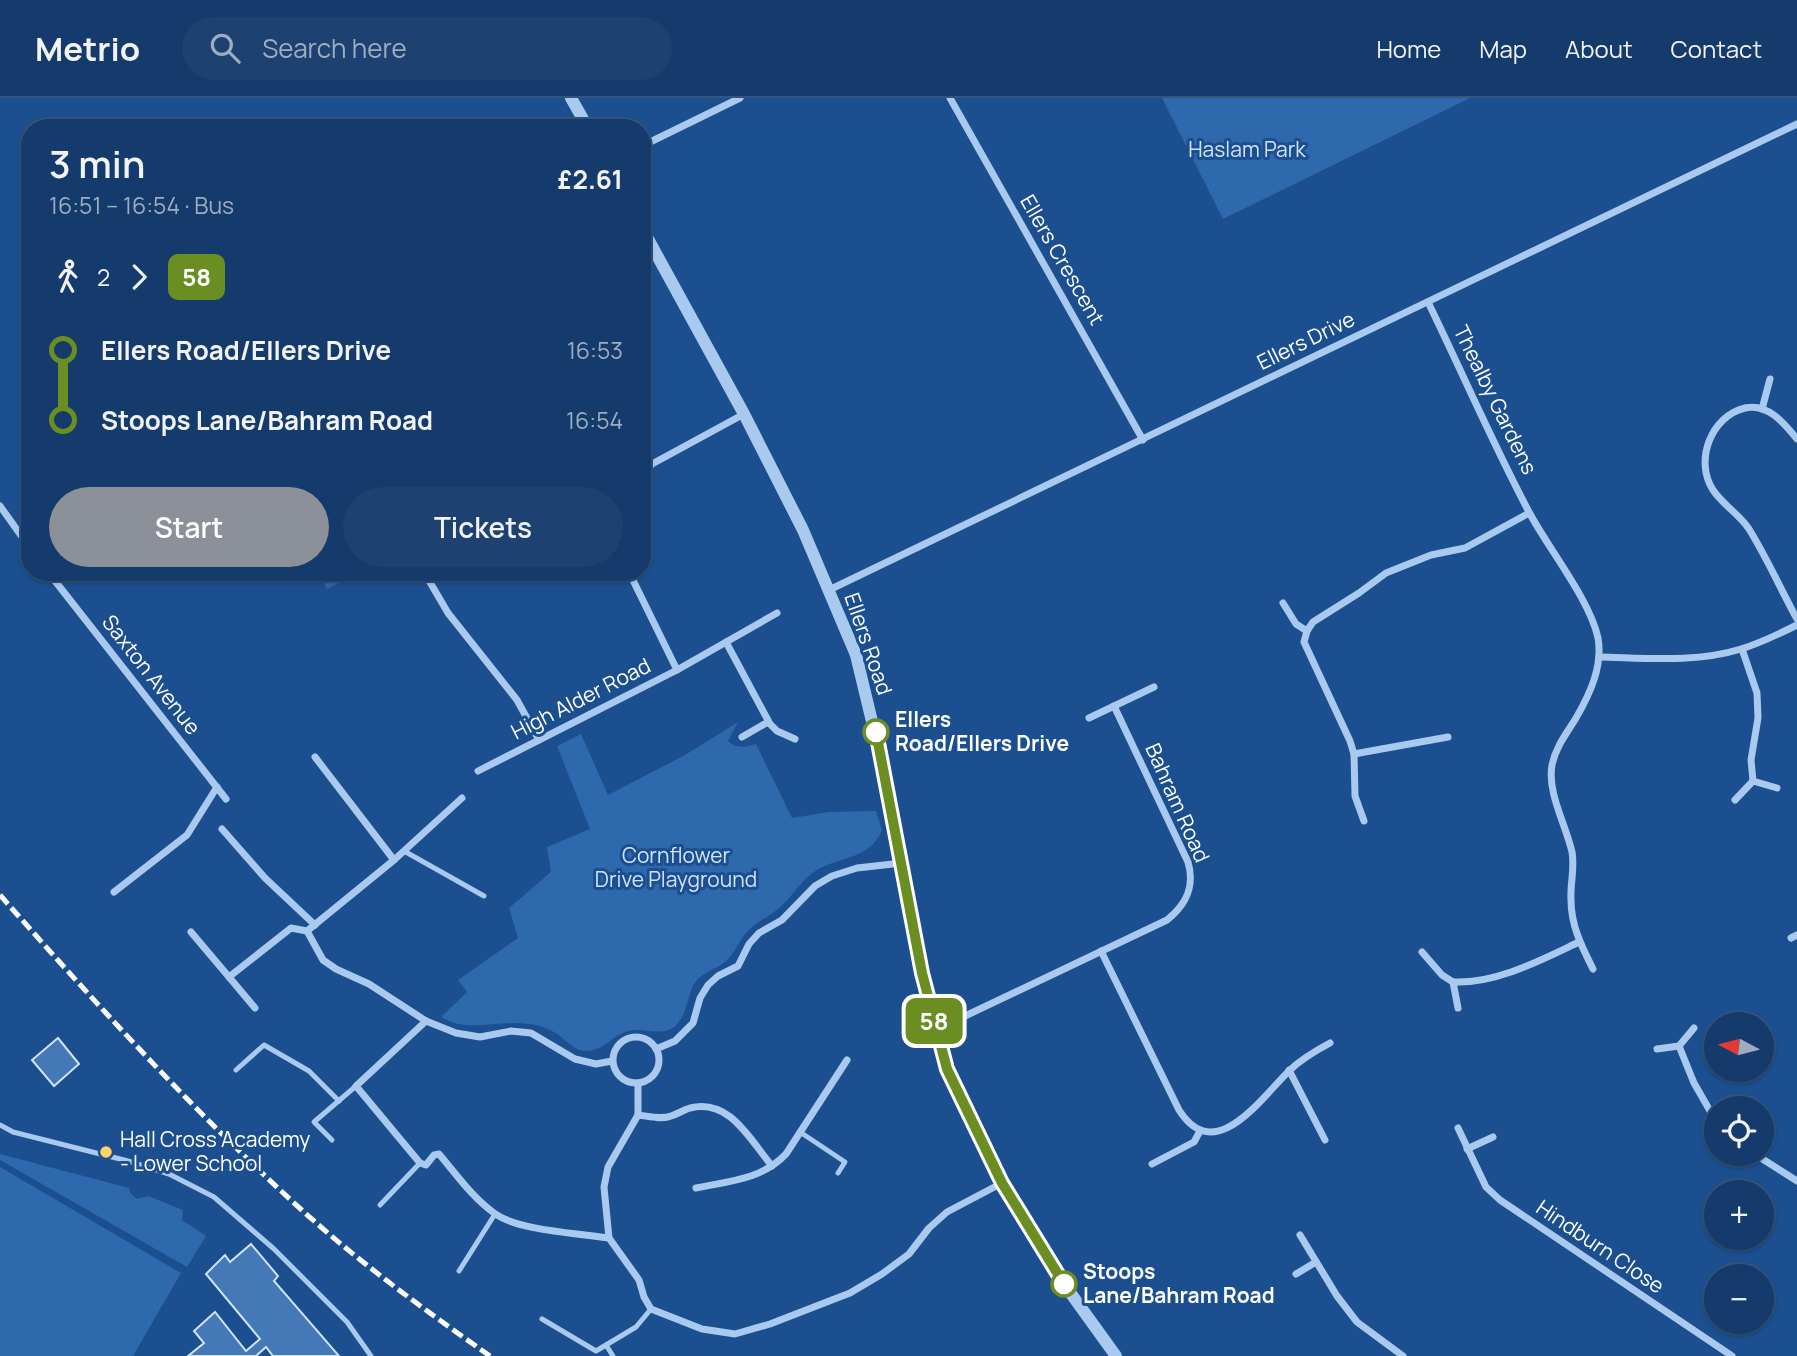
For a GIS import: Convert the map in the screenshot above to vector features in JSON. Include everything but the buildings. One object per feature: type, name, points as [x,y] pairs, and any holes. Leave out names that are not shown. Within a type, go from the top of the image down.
[{"type":"street","points":[[571,98],[583,119]]},
{"type":"street","points":[[651,142],[740,98]]},
{"type":"street","name":"Ellers Crescent","points":[[950,98],[1143,440]]},
{"type":"street","name":"Ellers Drive","points":[[829,590],[1797,124]]},
{"type":"street","name":"Ellers Road","points":[[651,244],[744,414],[803,530],[859,668],[875,730],[935,1028],[947,1069],[1002,1183],[1064,1284],[1116,1356]]},
{"type":"street","name":"Thealby Gardens","points":[[1428,302],[1529,513],[1591,617],[1598,639],[1599,657],[1595,680],[1576,718],[1560,742],[1552,765],[1553,787],[1572,854],[1573,923],[1593,969]]},
{"type":"street","points":[[1762,409],[1770,379]]},
{"type":"street","points":[[1797,439],[1776,416],[1755,407],[1734,412],[1715,430],[1706,452],[1707,477],[1713,489],[1749,528],[1797,619]]},
{"type":"street","points":[[651,465],[744,414]]},
{"type":"street","points":[[0,506],[21,535]]},
{"type":"street","points":[[1364,821],[1355,796],[1354,754],[1304,642],[1307,631],[1313,622],[1386,573],[1431,555],[1465,548],[1529,513]]},
{"type":"street","name":"Saxton Avenue","points":[[55,581],[226,799]]},
{"type":"street","points":[[429,581],[448,613],[517,700],[539,740]]},
{"type":"street","name":"High Alder Road","points":[[478,771],[677,670],[633,581]]},
{"type":"street","points":[[1283,603],[1296,624],[1307,631]]},
{"type":"street","points":[[677,670],[777,613]]},
{"type":"street","points":[[1599,657],[1689,658],[1742,649],[1797,625]]},
{"type":"street","points":[[726,642],[768,722],[777,731],[795,739]]},
{"type":"street","points":[[1735,800],[1753,781],[1751,760],[1758,719],[1756,693],[1742,649]]},
{"type":"street","points":[[1089,718],[1154,687]]},
{"type":"street","name":"Bahram Road","points":[[935,1028],[1167,920],[1180,909],[1190,887],[1191,873],[1188,862],[1114,706]]},
{"type":"street","points":[[742,737],[768,722]]},
{"type":"street","points":[[1354,754],[1448,737]]},
{"type":"street","points":[[315,757],[394,860]]},
{"type":"street","points":[[1753,781],[1777,788]]},
{"type":"street","points":[[114,892],[187,835],[217,787]]},
{"type":"street","points":[[229,977],[291,928],[307,931],[315,925],[394,860],[462,798]]},
{"type":"street","points":[[222,829],[265,878],[315,925]]},
{"type":"street","points":[[656,1049],[676,1041],[693,1023],[708,985],[718,976],[738,966],[748,944],[759,933],[782,920],[815,886],[832,876],[857,868],[902,863]]},
{"type":"street","points":[[307,931],[323,960],[336,970],[369,984],[426,1021],[456,1033],[480,1037],[511,1031],[531,1033],[575,1059],[596,1064],[612,1061]]},
{"type":"street","points":[[191,932],[254,1007]]},
{"type":"street","points":[[1422,953],[1452,982],[1467,983],[1541,961],[1579,942]]},
{"type":"street","points":[[1101,951],[1179,1110],[1187,1122],[1200,1131],[1210,1133],[1228,1128],[1245,1117],[1289,1070],[1330,1043]]},
{"type":"street","points":[[1452,982],[1458,1008]]},
{"type":"street","points":[[426,1021],[356,1086],[420,1163],[426,1165],[434,1155],[439,1154],[473,1196],[495,1214],[517,1224],[609,1238]]},
{"type":"street","points":[[1657,1049],[1679,1046],[1694,1028]]},
{"type":"street","points":[[629,1038],[645,1038],[659,1056],[652,1077],[638,1083],[631,1083],[618,1075],[612,1061],[617,1046],[629,1038]]},
{"type":"street","points":[[1679,1046],[1704,1100]]},
{"type":"street","points":[[696,1188],[757,1175],[772,1166],[786,1154],[847,1060]]},
{"type":"street","points":[[1289,1070],[1325,1139]]},
{"type":"street","points":[[638,1083],[639,1115],[608,1167],[604,1187],[609,1238],[639,1280],[644,1297],[651,1308],[702,1329],[735,1334],[770,1324],[850,1293],[883,1274],[909,1254],[929,1228],[947,1212],[1002,1183]]},
{"type":"street","points":[[639,1115],[668,1118],[687,1108],[704,1105],[716,1107],[728,1113],[772,1166]]},
{"type":"street","name":"Hindburn Close","points":[[1458,1128],[1486,1187],[1500,1200],[1732,1356]]},
{"type":"street","points":[[1152,1164],[1194,1142],[1200,1131]]},
{"type":"street","points":[[1467,1149],[1493,1137]]},
{"type":"street","points":[[1773,1166],[1797,1181]]},
{"type":"street","points":[[1300,1235],[1337,1296],[1357,1322],[1403,1356]]},
{"type":"street","points":[[1296,1274],[1316,1262]]},
{"type":"lane","points":[[404,850],[484,895]]},
{"type":"lane","points":[[236,1070],[264,1045],[309,1071],[339,1101]]},
{"type":"lane","points":[[332,1140],[314,1122],[356,1086]]},
{"type":"lane","points":[[0,1125],[13,1132],[169,1174],[214,1197],[274,1249],[347,1322],[371,1356]]},
{"type":"lane","points":[[800,1132],[845,1162],[838,1173]]},
{"type":"lane","points":[[380,1205],[420,1163]]},
{"type":"lane","points":[[459,1270],[495,1214]]},
{"type":"lane","points":[[542,1319],[596,1351],[636,1327],[651,1308]]},
{"type":"lane","points":[[606,1345],[613,1356]]},
{"type":"green space","name":"Haslam Park","points":[[1162,98],[1470,98],[1223,219]]},
{"type":"green space","points":[[323,581],[343,581],[327,589]]},
{"type":"green space","name":"Cornflower Drive Playground","points":[[738,722],[728,741],[738,746],[756,744],[792,818],[829,812],[876,811],[882,830],[876,841],[859,854],[818,869],[788,900],[750,929],[728,959],[697,980],[682,1018],[669,1030],[628,1031],[598,1049],[586,1051],[573,1047],[558,1035],[536,1025],[462,1025],[441,1017],[467,992],[458,980],[518,938],[509,908],[551,872],[547,847],[590,829],[557,746],[581,734],[608,795],[685,755]]},
{"type":"green space","points":[[0,1154],[129,1188],[130,1193],[137,1199],[148,1196],[183,1210],[182,1220],[206,1236],[187,1267],[0,1160]]},
{"type":"green space","points":[[0,1167],[181,1273],[133,1356],[0,1356]]},
{"type":"railway","points":[[0,895],[148,1058],[225,1137],[305,1213],[372,1269],[490,1356]]},
{"type":"bus line","name":"58","points":[[876,732],[922,973],[947,1069],[1002,1183],[1064,1284]]},
{"type":"place","name":"Ellers Road/Ellers Drive","points":[[876,732]]},
{"type":"place","name":"Hall Cross Academy - Lower School","points":[[106,1152]]},
{"type":"place","name":"Stoops Lane/Bahram Road","points":[[1064,1284]]}]
